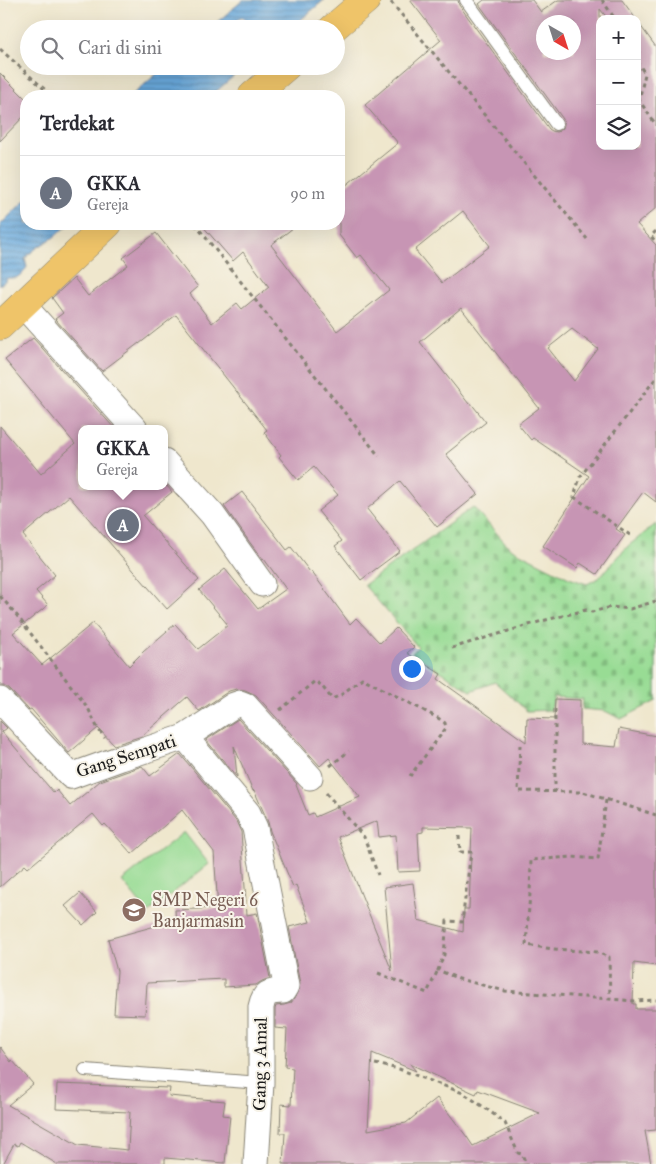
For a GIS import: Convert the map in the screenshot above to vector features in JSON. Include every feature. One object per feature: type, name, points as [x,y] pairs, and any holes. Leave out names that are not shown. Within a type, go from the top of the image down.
[{"type":"main road","points":[[343,20],[366,0]]},
{"type":"main road","points":[[259,90],[276,75]]},
{"type":"main road","points":[[0,326],[102,230]]},
{"type":"street","points":[[22,304],[131,425]]},
{"type":"street","points":[[168,465],[212,514],[262,584]]},
{"type":"street","name":"Gang Sempati","points":[[0,700],[71,776],[185,736],[240,703],[245,705],[262,724]]},
{"type":"street","points":[[262,724],[310,777]]},
{"type":"street","name":"Gang 3 Amal","points":[[185,736],[248,813],[255,828],[286,986],[283,991],[266,994],[262,999],[262,1083],[256,1164]]},
{"type":"lane","points":[[466,0],[556,124]]},
{"type":"lane","points":[[85,1070],[262,1083]]},
{"type":"path","points":[[390,0],[587,239]]},
{"type":"path","points":[[602,0],[612,15]]},
{"type":"path","points":[[0,49],[20,67]]},
{"type":"path","points":[[641,67],[645,74],[641,91]]},
{"type":"path","points":[[29,75],[45,90]]},
{"type":"path","points":[[641,103],[656,125]]},
{"type":"path","points":[[200,230],[379,456]]},
{"type":"path","points":[[656,231],[650,236],[656,242]]},
{"type":"path","points":[[630,535],[574,497],[580,477],[656,378]]},
{"type":"path","points":[[0,596],[88,708],[98,730],[121,758]]},
{"type":"path","points":[[452,648],[586,610],[592,612],[611,607],[630,609],[656,601]]},
{"type":"path","points":[[262,724],[315,681],[332,698],[341,695],[362,678],[445,723],[446,728],[410,776]]},
{"type":"path","points":[[555,709],[555,792]]},
{"type":"path","points":[[520,745],[518,791],[583,792],[656,815]]},
{"type":"path","points":[[310,777],[364,837],[378,875]]},
{"type":"path","points":[[606,800],[598,859],[572,857],[531,860],[526,945],[596,952],[609,957],[610,999]]},
{"type":"path","points":[[378,973],[427,992],[444,955],[446,921],[462,922],[471,852],[460,852],[459,836]]},
{"type":"path","points":[[438,970],[459,979],[505,991],[635,1001],[656,1000]]},
{"type":"path","points":[[375,1064],[399,1069],[463,1094],[488,1110],[505,1123],[518,1153],[522,1154],[526,1164]]},
{"type":"green space","points":[[473,507],[510,548],[569,578],[587,584],[599,578],[628,546],[656,524],[656,701],[621,719],[605,711],[582,709],[583,699],[554,697],[551,710],[527,711],[495,682],[471,691],[412,653],[418,647],[364,585]]},
{"type":"green space","points":[[184,832],[209,864],[148,913],[122,881]]},
{"type":"water","points":[[243,0],[324,0],[301,20],[246,20],[241,17],[237,20],[220,20]]},
{"type":"water","points":[[156,75],[235,75],[218,90],[138,90]]},
{"type":"water","points":[[20,205],[20,230],[62,230],[28,255],[25,259],[27,267],[23,273],[16,278],[8,278],[0,285],[0,225]]},
{"type":"building","points":[[410,0],[458,0],[459,5],[549,129],[556,132],[563,128],[563,119],[479,4],[484,0],[532,0],[541,12],[558,0],[622,0],[633,15],[605,15],[600,9],[600,15],[596,15],[596,150],[641,150],[641,26],[656,47],[656,208],[637,224],[656,245],[656,502],[643,492],[616,529],[625,535],[597,574],[580,563],[577,568],[543,546],[589,476],[533,438],[531,440],[518,424],[539,408],[461,308],[420,342],[469,404],[470,402],[486,422],[446,454],[478,494],[437,527],[400,481],[367,509],[400,551],[361,580],[335,546],[342,541],[318,511],[338,495],[314,467],[298,480],[279,457],[281,455],[264,432],[267,430],[176,315],[102,371],[55,319],[63,313],[52,298],[74,278],[88,296],[128,265],[123,258],[156,233],[198,287],[190,294],[212,323],[237,303],[242,309],[269,287],[243,252],[233,261],[206,230],[290,230],[271,245],[337,331],[389,290],[361,255],[357,258],[339,235],[339,230],[345,230],[345,186],[398,143],[365,105],[441,40]],"holes":[[[463,211],[490,246],[442,283],[415,250]],[[572,329],[598,349],[574,381],[548,348]]]},
{"type":"building","points":[[0,73],[20,93],[20,120],[0,141]]},
{"type":"building","points":[[33,338],[111,425],[78,425],[78,490],[168,490],[168,487],[172,492],[143,516],[199,580],[167,609],[69,496],[23,535],[55,575],[36,591],[48,605],[13,633],[42,665],[93,623],[129,666],[175,624],[198,649],[228,625],[199,590],[225,569],[258,609],[286,589],[224,506],[242,492],[287,550],[291,547],[311,571],[350,624],[356,618],[380,643],[396,628],[414,647],[407,653],[441,674],[438,679],[526,742],[527,718],[554,719],[555,699],[580,700],[580,744],[616,747],[619,729],[656,736],[656,966],[634,963],[633,1004],[636,1004],[636,1009],[656,1009],[656,1130],[645,1131],[651,1164],[283,1164],[285,1133],[280,1133],[281,1104],[291,1105],[293,1068],[285,1067],[287,1029],[275,1028],[275,1009],[276,1006],[291,1003],[298,993],[300,984],[289,927],[310,922],[296,885],[293,887],[268,822],[234,746],[237,777],[206,740],[238,719],[297,784],[308,815],[313,813],[315,817],[360,797],[329,758],[320,766],[256,695],[245,690],[236,689],[229,691],[199,711],[187,697],[142,736],[114,745],[98,728],[69,753],[31,709],[29,710],[5,686],[0,686],[0,426],[41,474],[75,444],[5,360]],"holes":[[[377,821],[379,837],[396,835],[398,872],[420,871],[418,833],[423,832],[423,827],[472,828],[469,909],[464,909],[463,932],[418,920],[413,883],[384,887],[392,971],[338,837]],[[372,1053],[416,1071],[410,1064],[476,1094],[478,1090],[540,1113],[473,1146],[437,1098],[406,1123],[368,1130]]]},
{"type":"building","points":[[0,721],[7,728],[2,732],[54,793],[57,790],[70,806],[100,781],[142,766],[150,776],[180,754],[236,821],[241,832],[247,915],[257,913],[270,978],[256,985],[224,987],[224,979],[147,983],[145,1015],[114,1014],[117,971],[108,939],[159,925],[176,924],[175,910],[218,908],[214,852],[182,810],[132,854],[105,824],[103,826],[93,814],[28,868],[25,865],[0,887]]},
{"type":"building","points":[[80,893],[97,912],[83,925],[65,906]]},
{"type":"building","points":[[0,1047],[11,1062],[12,1060],[33,1084],[8,1105],[78,1145],[128,1150],[130,1112],[56,1109],[57,1084],[170,1088],[169,1096],[225,1101],[223,1115],[230,1116],[225,1163],[165,1158],[165,1164],[57,1164],[20,1142],[18,1146],[14,1144],[3,1164],[0,1164]]},
{"type":"place","name":"GKKA","points":[[123,525]]},
{"type":"place","name":"SMP Negeri 6 Banjarmasin","points":[[134,910]]}]
